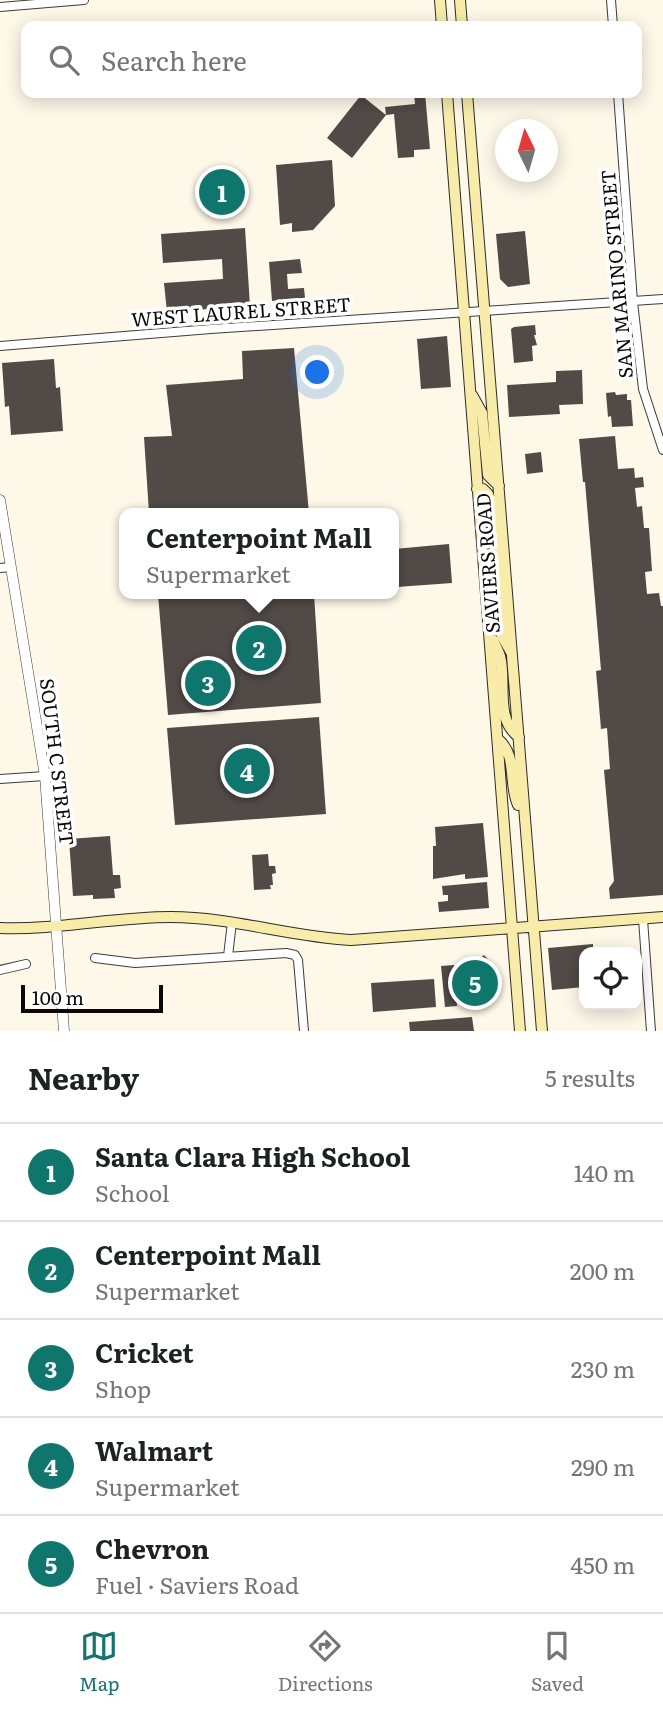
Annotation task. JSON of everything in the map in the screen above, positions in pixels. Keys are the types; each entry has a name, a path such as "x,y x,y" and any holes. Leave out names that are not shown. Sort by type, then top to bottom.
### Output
{"main road":[{"path":"440,0 442,21"},
{"path":"460,0 462,21"},
{"name":"SAVIERS ROAD","path":"447,98 520,1031"},
{"name":"SAVIERS ROAD","path":"467,98 542,1031"},
{"path":"470,393 482,413 488,475 499,486"},
{"path":"477,489 483,489 491,502 502,636 512,654"},
{"path":"489,631 500,656 505,714 512,732 519,737"},
{"path":"498,739 506,746 512,761 515,797 524,817"},
{"path":"0,928 172,918 232,922 325,939 351,940 663,917"}],"street":[{"path":"0,6 85,0"},
{"path":"611,0 613,21"},
{"name":"SAN MARINO STREET","path":"618,98 633,302 643,389 658,422 663,450"},
{"name":"WEST LAUREL STREET","path":"0,346 663,299"},
{"name":"SOUTH C STREET","path":"0,500 5,567 45,776 64,1031"},
{"path":"0,779 45,776"},
{"path":"643,919 651,1031"},
{"path":"228,956 232,922"},
{"path":"95,958 135,963 286,953 295,955 298,960 304,1031"},
{"path":"0,970 26,964"}],"building":[{"path":"359,98 365,98 386,115 352,158 327,138"},
{"path":"414,98 425,98 430,149 414,150 414,157 398,158 394,114 386,115 385,107 415,104"},
{"path":"332,160 335,206 313,230 292,232 292,223 280,225 276,165"},
{"path":"245,228 250,306 167,312 164,283 223,279 222,259 163,263 161,234"},
{"path":"525,231 530,284 508,287 500,279 496,234"},
{"path":"300,259 302,273 287,274 288,289 304,288 305,298 272,301 269,262"},
{"path":"535,325 537,345 532,346 533,361 514,363 511,329"},
{"path":"447,336 451,387 421,389 417,339"},
{"path":"294,348 309,508 149,508 144,437 172,436 166,385 243,379 242,351"},
{"path":"54,359 56,388 60,387 63,431 11,435 9,406 5,407 2,363"},
{"path":"582,370 583,404 559,405 560,414 509,417 507,385 556,382 556,371"},
{"path":"615,392 616,395 627,394 627,400 631,400 633,426 612,427 611,416 608,417 606,393"},
{"path":"615,436 618,469 634,468 635,478 643,477 644,487 635,488 637,507 642,506 644,528 649,528 652,571 645,572 647,594 659,593 663,606 663,895 610,899 609,888 614,881 604,770 610,769 607,728 601,729 596,671 601,670 579,439"},
{"path":"541,452 543,472 527,474 525,454"},
{"path":"449,544 452,583 399,587 399,549"},
{"path":"158,599 314,599 321,703 168,715"},
{"path":"319,717 326,814 175,825 167,728"},
{"path":"483,823 488,877 465,879 465,874 433,879 435,827"},
{"path":"110,836 113,875 120,875 121,888 114,889 115,898 73,896 69,839"},
{"path":"268,854 269,866 275,866 276,873 272,874 273,885 270,885 271,889 254,890 252,855"},
{"path":"487,882 489,908 439,912 438,902 448,901 448,895 443,895 442,886"},
{"path":"593,944 593,947 579,947 579,987 552,990 548,948"},
{"path":"484,955 493,965 475,982 466,972"},
{"path":"454,965 457,1006 445,1007 441,966"},
{"path":"434,979 436,1007 373,1012 371,983"},
{"path":"472,1017 474,1031 410,1031 409,1022"}],"place":[{"name":"Santa Clara High School","path":"222,192"},
{"name":"Centerpoint Mall","path":"259,648"},
{"name":"Cricket","path":"208,683"},
{"name":"Walmart","path":"247,771"},
{"name":"Chevron","path":"475,983"}]}
